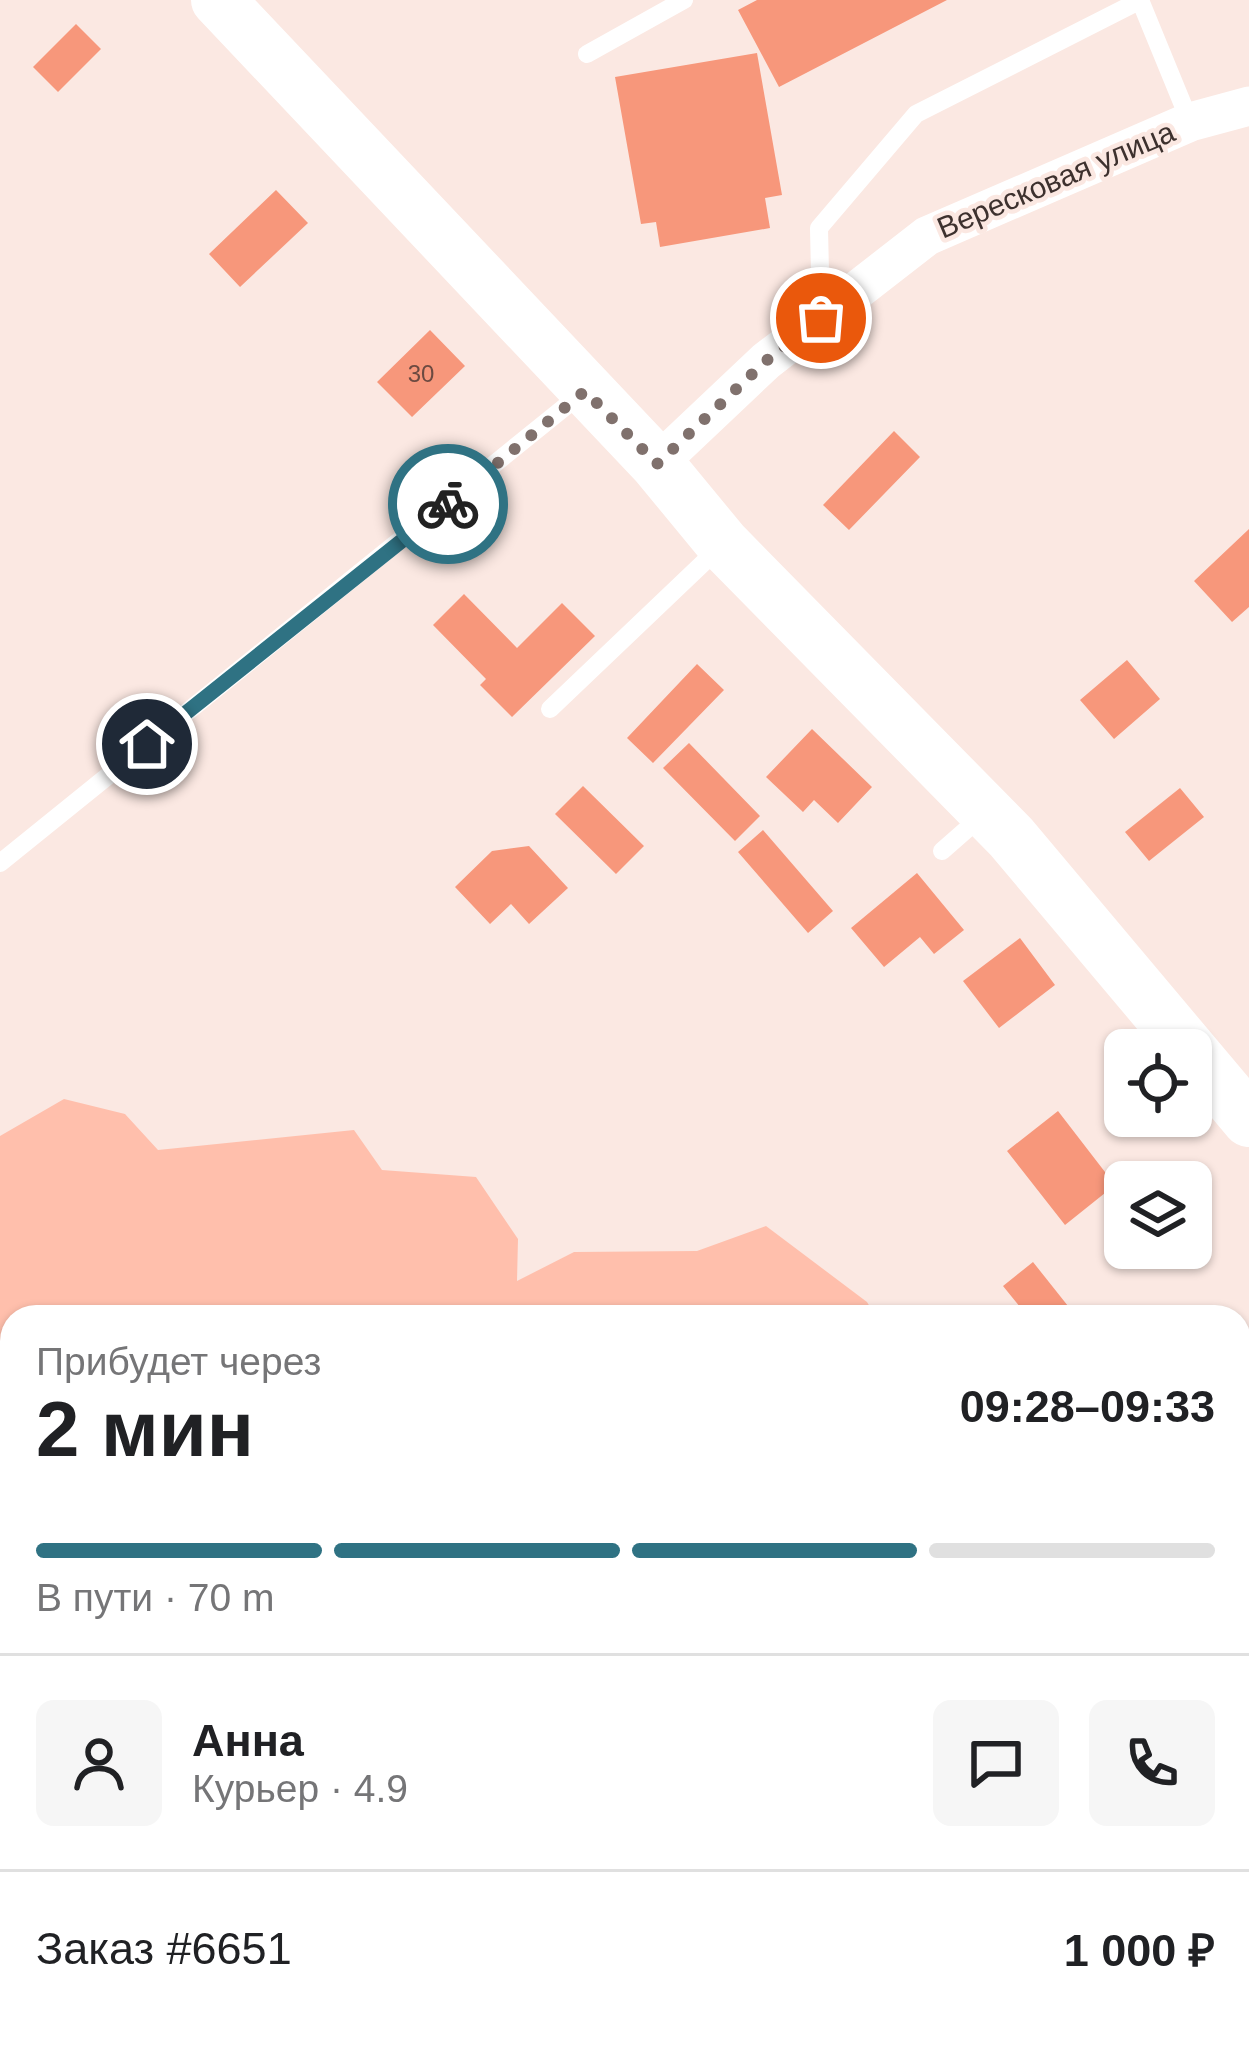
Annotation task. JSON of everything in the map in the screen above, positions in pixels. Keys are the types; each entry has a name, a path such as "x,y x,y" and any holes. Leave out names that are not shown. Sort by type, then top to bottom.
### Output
{"main road":[{"path":"218,0 657,464 723,544 988,811 1249,1120"}],"street":[{"name":"Вересковая улица","path":"657,464 766,361 926,236 1190,122 1249,106"}],"lane":[{"path":"587,54 684,0"},
{"path":"821,318 819,228 916,114 1138,1 1190,122"},
{"path":"0,863 585,391"},
{"path":"550,709 723,544"},
{"path":"942,851 988,811"}],"shaded area":[{"path":"64,1099 125,1114 158,1150 354,1130 382,1170 476,1177 518,1239 517,1281 574,1252 697,1251 766,1226 869,1305 0,1305 0,1136"}],"building":[{"path":"757,0 947,0 779,87 738,10"},
{"path":"76,24 101,49 58,92 33,67"},
{"path":"757,53 782,195 765,198 770,228 660,247 656,222 641,224 615,77"},
{"path":"276,190 308,223 240,287 209,254"},
{"path":"430,330 465,366 412,417 377,382"},
{"path":"894,431 920,457 849,530 823,505"},
{"path":"1249,529 1249,607 1232,622 1194,581"},
{"path":"464,594 517,648 562,603 595,636 512,717 480,685 486,679 433,625"},
{"path":"1127,660 1160,699 1114,739 1080,700"},
{"path":"697,664 724,690 653,763 627,738"},
{"path":"812,729 872,787 838,823 814,800 803,812 766,777"},
{"path":"689,743 760,816 735,841 663,768"},
{"path":"583,786 644,846 616,874 555,814"},
{"path":"1180,788 1204,817 1149,861 1125,832"},
{"path":"763,830 833,911 808,933 738,852"},
{"path":"529,846 568,888 529,924 511,904 490,924 455,887 492,851"},
{"path":"917,873 964,930 934,954 920,937 884,967 851,928"},
{"path":"1020,938 1055,985 999,1028 963,981"},
{"path":"1058,1111 1104,1171 1104,1194 1065,1225 1007,1151"},
{"path":"1033,1262 1067,1305 1018,1305 1003,1286"}],"way so far":[{"path":"448,504 585,391 657,464 766,361 821,318"}],"route":[{"path":"147,744 448,504"}]}
